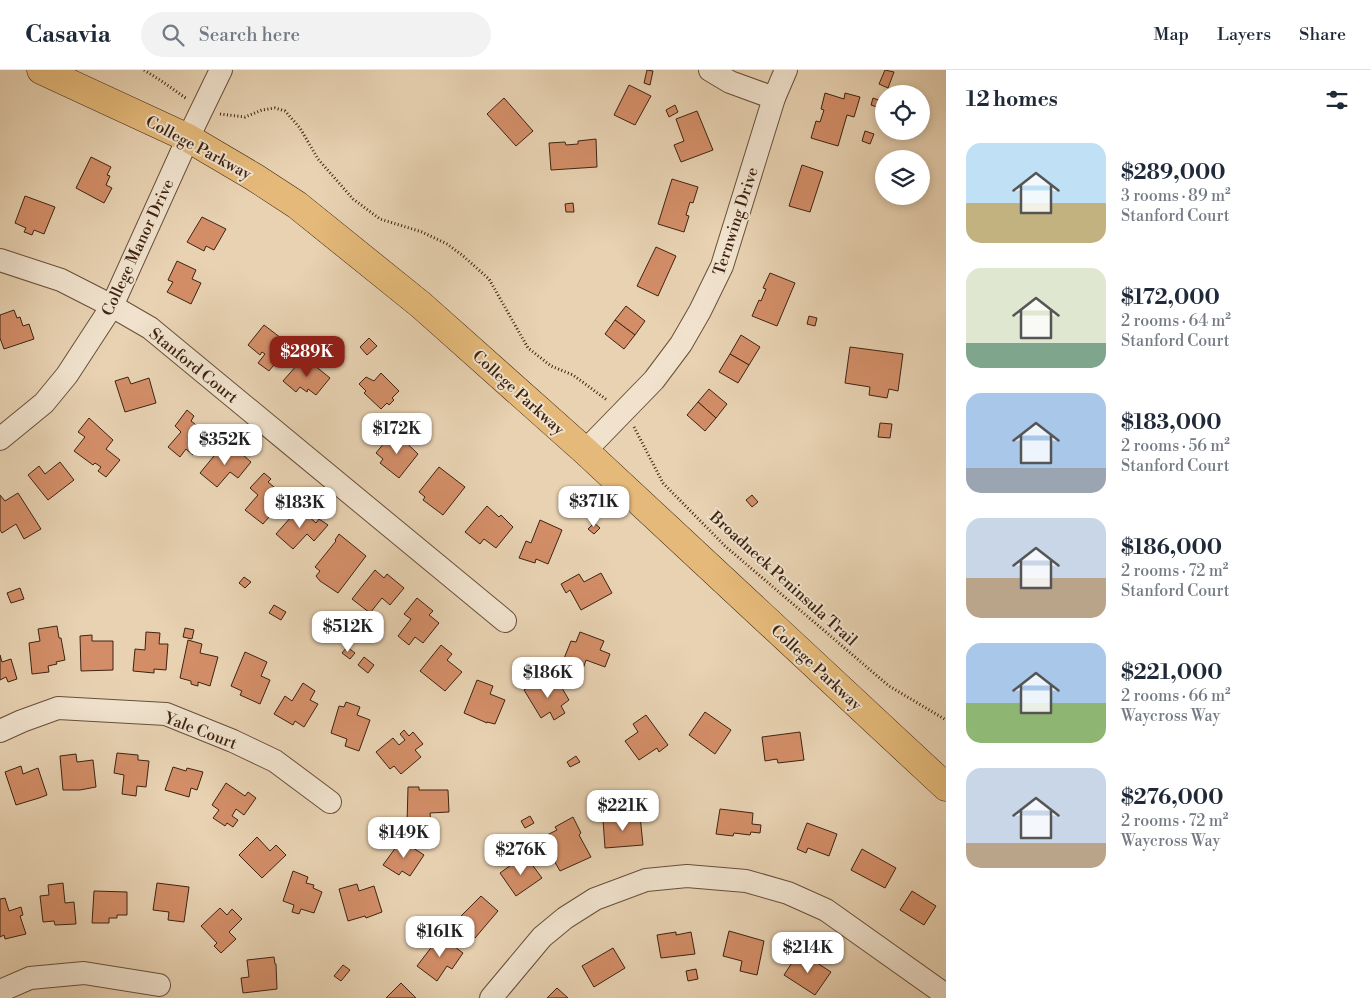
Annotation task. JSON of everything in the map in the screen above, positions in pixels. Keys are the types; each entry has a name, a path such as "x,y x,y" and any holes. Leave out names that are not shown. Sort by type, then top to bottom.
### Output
{"main road":[{"name":"College Parkway","path":"41,70 188,138 298,205 421,305 585,450 946,787"}],"street":[{"name":"College Manor Drive","path":"0,440 44,403 67,375 112,306 221,70"},
{"path":"710,70 730,82 774,98"},
{"name":"Ternwing Drive","path":"585,450 654,380 681,344 700,311 722,266 774,98 786,70"},
{"name":"Stanford Court","path":"0,260 60,280 112,306 150,328 505,621"},
{"name":"Yale Court","path":"0,731 22,720 58,708 166,714 233,741 275,761 330,802"},
{"path":"491,998 542,937 564,918 595,900 646,880 687,876 746,881 796,896 826,910 943,993"},
{"path":"0,991 30,978 84,973 159,985"}],"path":[{"path":"144,70 188,100"},
{"path":"223,115 245,117 262,110 275,108 285,111 300,128 318,159 353,199 380,219 422,232 447,244 462,255 489,279 528,348 551,366 573,375 609,401"},
{"name":"Broadneck Peninsula Trail","path":"634,426 663,483 725,546 889,686 946,720"}],"building":[{"path":"647,70 653,71 650,85 644,83"},
{"path":"885,70 894,72 889,85 879,84"},
{"path":"629,85 651,96 635,125 614,115"},
{"path":"825,93 844,99 845,93 860,97 854,117 847,115 838,146 811,138 816,121 820,122 824,110 821,109"},
{"path":"504,98 533,131 516,146 487,114"},
{"path":"873,98 875,99 875,106 871,105"},
{"path":"675,105 678,112 669,117 666,110"},
{"path":"697,111 713,150 681,162 674,145 684,141 676,119"},
{"path":"865,131 874,134 870,144 862,141"},
{"path":"596,139 597,167 551,170 549,143 565,142 566,145 578,144 578,141"},
{"path":"91,157 111,167 107,175 110,176 106,185 112,188 104,203 76,188"},
{"path":"802,165 823,172 810,212 789,206"},
{"path":"672,179 698,187 693,203 690,202 686,215 689,216 684,232 658,224"},
{"path":"25,196 55,207 44,234 34,230 32,235 24,232 26,228 15,223"},
{"path":"573,203 574,212 566,212 565,204"},
{"path":"202,217 226,229 214,250 206,246 204,251 187,242"},
{"path":"656,247 676,256 658,296 637,286"},
{"path":"177,261 196,270 192,279 201,283 191,304 167,292 173,282 168,280"},
{"path":"770,273 795,283 777,326 752,316 759,300 761,301 766,289 763,288"},
{"path":"626,306 645,321 635,335 615,320"},
{"path":"14,310 17,318 20,317 23,326 29,324 34,339 4,349 0,338 0,315"},
{"path":"809,316 817,318 815,326 807,324"},
{"path":"615,320 635,335 624,349 605,334"},
{"path":"264,325 290,345 269,371 258,363 265,354 262,352 260,355 248,345"},
{"path":"741,335 760,347 749,365 730,354"},
{"path":"369,338 377,346 367,355 360,347"},
{"path":"850,347 903,354 898,391 889,389 887,398 869,395 870,387 845,383"},
{"path":"730,354 749,365 738,383 719,372"},
{"path":"304,357 330,378 316,395 308,389 307,392 300,387 296,392 283,381"},
{"path":"381,373 399,391 392,398 394,400 389,405 387,403 381,409 364,393 366,391 359,384 366,377 374,381"},
{"path":"128,377 131,384 149,378 156,403 125,412 115,381"},
{"path":"709,389 727,404 716,418 698,402"},
{"path":"698,402 716,418 705,431 687,415"},
{"path":"187,410 194,416 191,421 209,435 193,455 186,449 180,457 168,447 181,432 175,426"},
{"path":"89,418 113,440 106,449 120,460 106,477 98,471 101,467 95,463 93,465 74,451 85,437 78,432"},
{"path":"880,423 892,424 890,438 878,437"},
{"path":"394,431 418,454 399,478 380,463 383,459 376,453"},
{"path":"223,445 231,452 235,448 251,462 238,478 230,472 217,487 200,473"},
{"path":"60,462 74,480 48,500 28,475 39,466 45,474"},
{"path":"439,467 465,487 443,515 423,500 425,497 419,492"},
{"path":"264,473 271,479 268,482 286,497 263,524 245,510 258,495 250,488"},
{"path":"18,493 41,529 24,539 16,524 2,533 0,530 0,495 5,501"},
{"path":"752,495 758,502 752,507 746,500"},
{"path":"487,506 499,517 501,515 513,527 496,548 484,539 480,544 465,532"},
{"path":"299,508 316,523 319,519 328,525 314,541 307,534 293,549 276,534"},
{"path":"540,520 562,530 548,564 536,559 535,563 519,558 526,541 531,543"},
{"path":"594,523 600,528 594,534 588,529"},
{"path":"339,534 366,556 338,593 320,581 316,576 320,571 315,567 336,541"},
{"path":"375,570 384,578 387,574 404,588 390,605 382,598 370,613 352,599"},
{"path":"601,573 612,593 581,610 570,590 566,593 561,584 579,574 584,582"},
{"path":"244,577 251,582 245,588 239,583"},
{"path":"20,588 24,599 11,603 7,593"},
{"path":"417,598 433,611 429,615 439,623 423,643 415,637 409,645 398,636 411,619 404,614"},
{"path":"274,605 286,612 281,620 269,613"},
{"path":"57,626 65,660 48,666 49,672 32,674 29,643 40,641 38,629"},
{"path":"185,628 194,630 192,639 183,637"},
{"path":"146,632 160,633 159,644 168,644 166,670 154,669 154,673 133,671 135,649 145,650"},
{"path":"580,632 604,641 600,650 610,654 605,667 586,660 583,669 563,661 571,641 576,642"},
{"path":"92,635 92,641 113,641 113,670 81,671 80,636"},
{"path":"188,640 202,644 200,653 218,657 210,686 198,682 198,686 194,685 191,684 191,681 180,678"},
{"path":"441,645 452,654 447,660 462,672 445,691 420,671"},
{"path":"347,647 355,653 350,659 342,653"},
{"path":"245,652 267,662 261,676 270,680 260,704 240,695 242,691 231,686"},
{"path":"0,655 2,662 11,659 17,679 8,682 6,677 0,680"},
{"path":"364,657 374,665 368,673 358,665"},
{"path":"556,678 569,700 561,706 565,713 554,720 550,712 541,718 524,690 536,683 539,689"},
{"path":"477,680 493,686 490,694 505,700 495,724 487,723 464,713"},
{"path":"303,683 315,691 310,700 318,704 304,727 295,721 293,725 274,714 285,696 292,701"},
{"path":"346,702 360,707 357,715 370,720 359,751 345,746 347,739 331,733 339,706 344,707"},
{"path":"705,712 731,730 715,754 689,735"},
{"path":"646,715 668,745 659,752 657,748 639,760 625,741 638,732 633,724"},
{"path":"404,730 409,736 413,732 423,744 415,750 421,757 401,774 394,766 390,769 376,752 393,738 399,745 405,740 400,734"},
{"path":"800,732 804,760 778,763 777,759 765,761 762,737"},
{"path":"117,753 138,755 138,760 149,761 146,787 137,786 136,796 122,794 124,775 114,773"},
{"path":"76,754 77,762 93,760 96,787 80,790 63,790 60,756"},
{"path":"576,756 580,762 570,767 567,762"},
{"path":"21,766 23,774 38,768 47,795 16,805 5,772"},
{"path":"173,767 186,771 187,768 203,772 197,790 191,788 189,797 165,790"},
{"path":"226,783 245,796 248,792 256,798 244,815 236,809 232,816 238,820 233,827 227,823 225,826 213,818 219,810 212,805"},
{"path":"408,787 419,787 419,790 448,790 449,812 430,813 431,823 407,824"},
{"path":"720,809 753,813 752,824 761,825 760,833 751,832 750,835 734,833 733,836 716,834"},
{"path":"530,816 534,823 525,828 521,821"},
{"path":"640,816 643,845 605,848 603,820"},
{"path":"573,817 581,833 579,835 591,857 560,871 541,838 557,830 555,827"},
{"path":"807,823 837,834 829,856 808,848 806,853 797,849"},
{"path":"257,837 270,851 276,845 286,855 262,878 239,855"},
{"path":"404,842 424,855 410,876 402,871 399,875 383,865 399,843 402,845"},
{"path":"862,849 896,868 885,888 851,870"},
{"path":"525,855 542,878 516,896 500,873"},
{"path":"293,871 308,877 306,883 314,885 313,888 322,892 314,913 301,909 299,914 292,912 294,905 283,901"},
{"path":"63,883 65,903 74,902 76,924 55,925 54,921 43,922 40,896 49,895 48,885"},
{"path":"157,883 189,887 184,922 168,920 169,912 153,910"},
{"path":"357,884 359,891 374,886 382,912 366,918 365,916 348,921 339,889"},
{"path":"94,891 127,892 127,915 117,915 117,918 109,918 109,923 92,923"},
{"path":"912,891 936,906 924,925 900,910"},
{"path":"481,896 498,911 475,938 456,921"},
{"path":"5,898 9,911 21,907 23,915 20,916 26,934 5,939 4,935 0,937 0,899"},
{"path":"220,908 227,915 232,909 242,919 229,932 236,939 221,953 214,946 217,943 201,926"},
{"path":"729,931 764,941 757,975 740,971 742,961 723,956"},
{"path":"676,932 676,935 691,932 695,954 661,958 657,935"},
{"path":"440,936 463,953 452,969 447,966 437,981 417,966"},
{"path":"613,948 625,968 594,987 582,966"},
{"path":"797,955 806,961 808,957 831,972 815,995 784,975"},
{"path":"274,957 277,989 243,993 241,978 249,977 247,960"},
{"path":"343,965 350,970 341,981 334,976"},
{"path":"696,969 698,979 688,981 686,971"},
{"path":"401,983 416,998 386,998"},
{"path":"557,988 568,998 547,998"}]}
